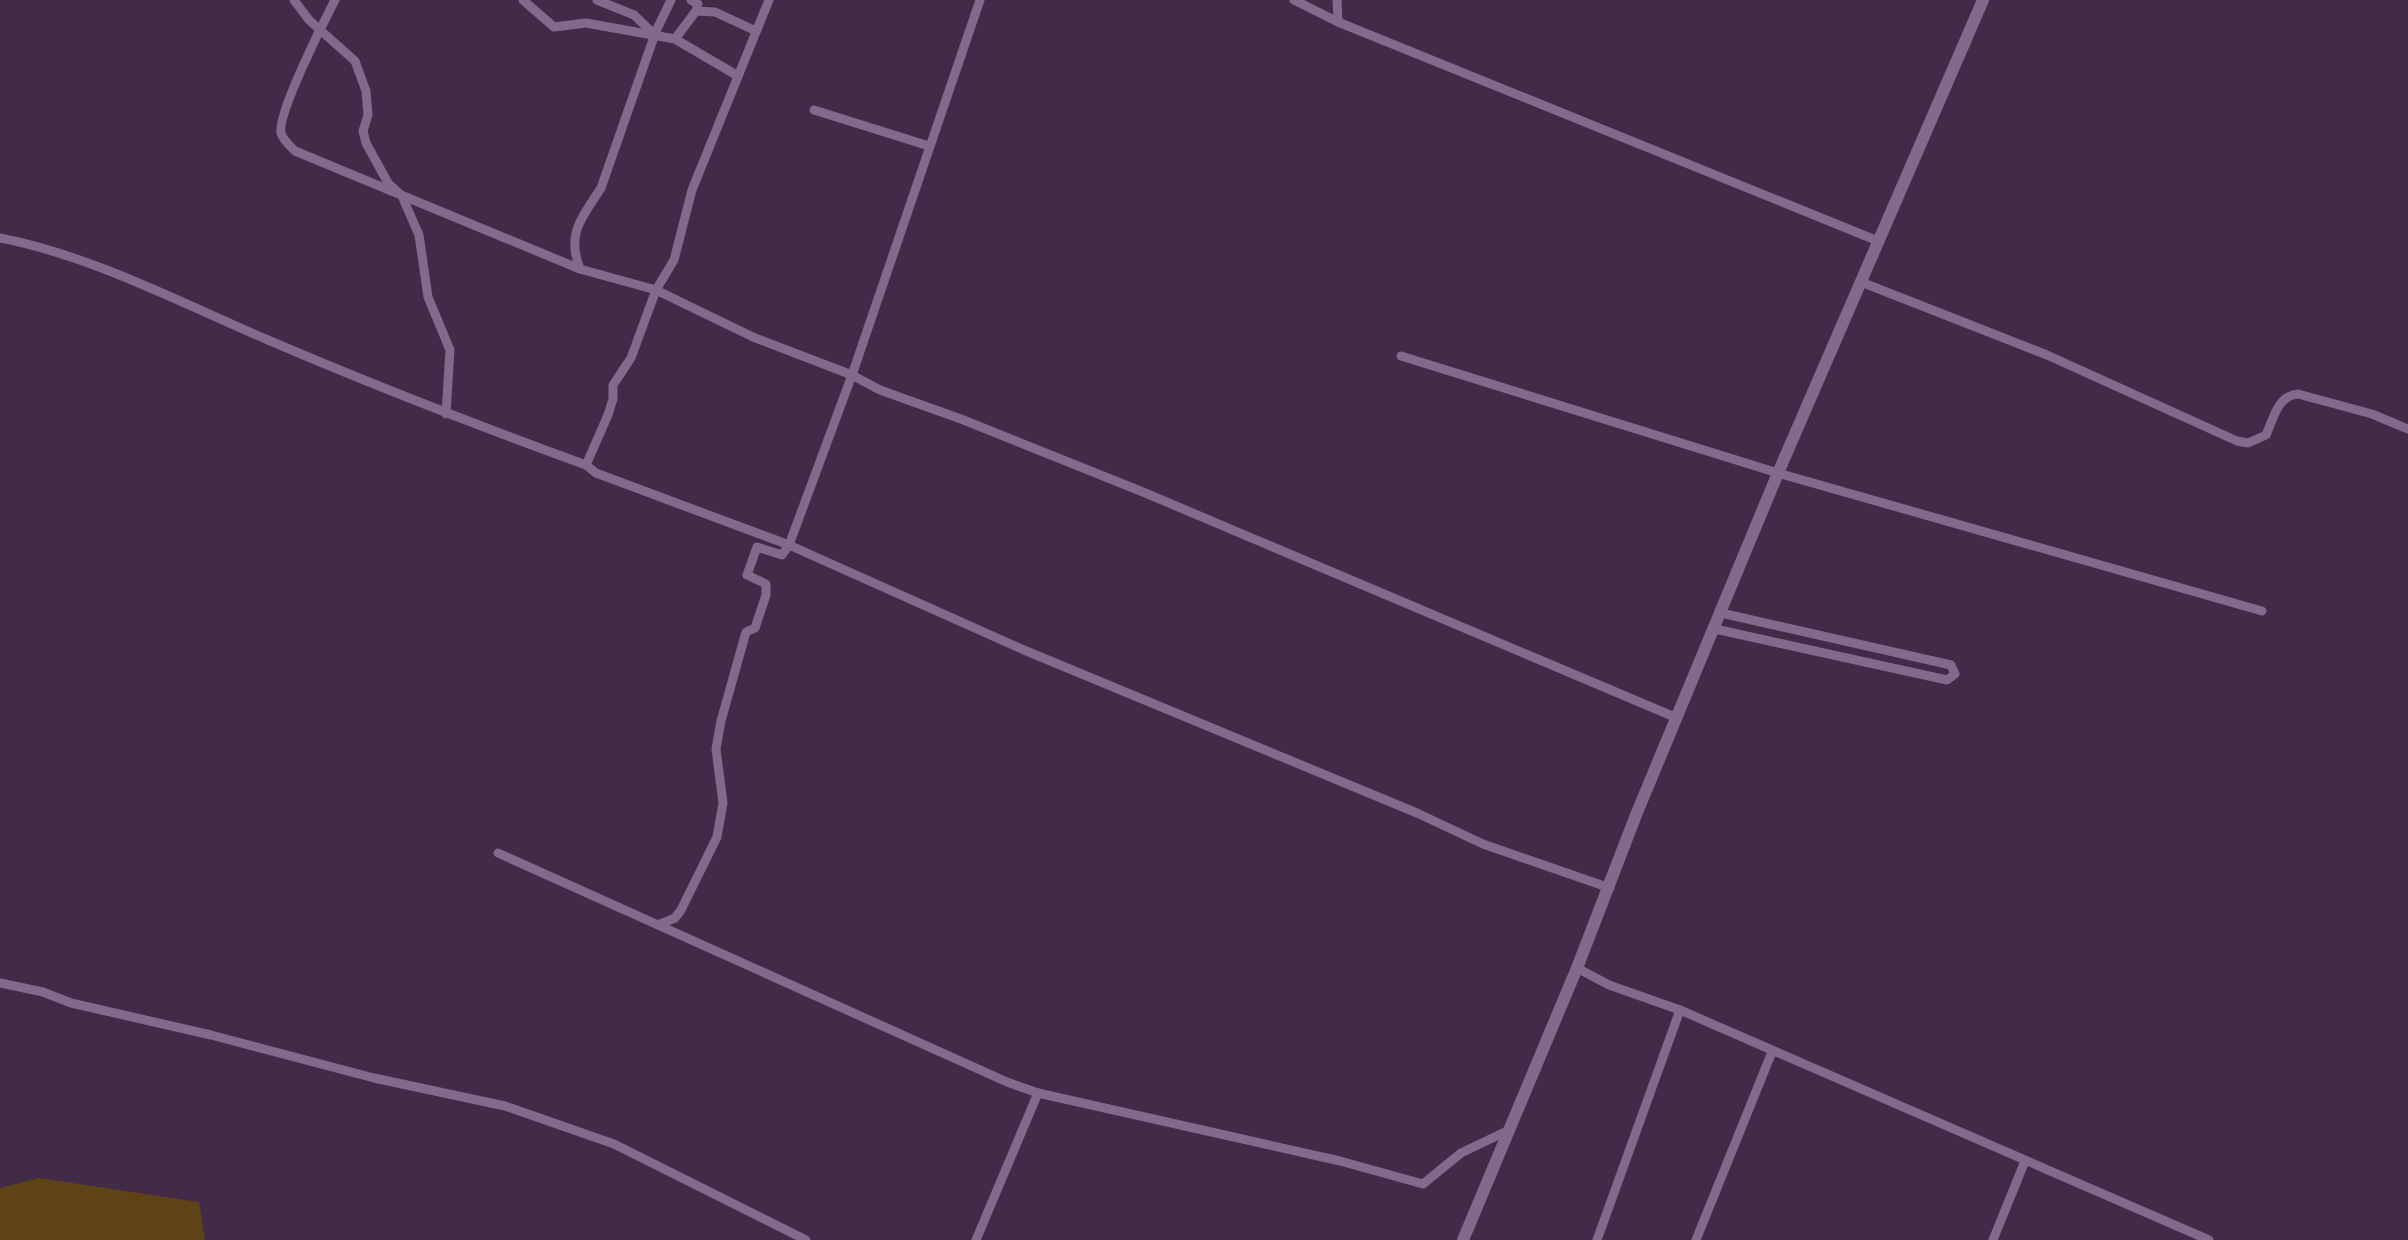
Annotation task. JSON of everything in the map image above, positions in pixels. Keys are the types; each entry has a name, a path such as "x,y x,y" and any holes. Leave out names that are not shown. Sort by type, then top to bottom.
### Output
{"street":[{"path":"294,0 320,30 355,61 366,91 368,115 363,131 366,143 388,183 402,196 419,235 428,297 450,350 446,414"},
{"path":"334,0 285,112 281,132 286,143 295,151 580,269 656,290 753,337 852,375 880,390 961,419 1143,492 1677,718"},
{"path":"524,0 554,27 586,23 675,39 738,76"},
{"path":"597,0 634,15 655,35"},
{"path":"580,269 572,241 586,211 601,188 655,35 671,0"},
{"path":"675,39 696,11 698,4 691,0"},
{"path":"586,465 608,415 613,385 631,358 656,290 674,260 692,190 769,0"},
{"path":"658,925 675,918 692,892 717,837 722,819 716,749 721,721 746,632 755,628 766,595 766,584 747,575 758,547 782,555 789,545 852,375 980,0"},
{"path":"1294,0 1338,22 1878,241"},
{"path":"1337,0 1338,22"},
{"path":"1463,1240 1506,1131 1610,888 1778,473 1983,0"},
{"path":"696,11 716,12 756,32"},
{"path":"814,110 929,146"},
{"path":"0,238 37,245 104,270 446,414 586,465 596,473 789,545 1003,641 1417,813 1483,844 1610,888"},
{"path":"1861,282 2047,355 2237,441 2248,443 2266,435 2280,402 2288,395 2298,394 2372,414 2408,429"},
{"path":"1401,356 1778,473 2262,611"},
{"path":"1715,628 1947,680 1955,674 1951,665 1721,614"},
{"path":"498,853 1007,1082 1038,1093 1340,1161 1423,1184 1461,1154 1506,1131"},
{"path":"1577,968 1609,985 1680,1010 1772,1052 2012,1153 2025,1161 2209,1240"},
{"path":"0,983 43,992 71,1003 211,1035 374,1078 506,1106 614,1144 806,1240"},
{"path":"1597,1240 1680,1010"},
{"path":"1696,1240 1772,1052"},
{"path":"976,1240 1038,1093"},
{"path":"1993,1240 2025,1161"}],"shaded area":[{"path":"39,1178 199,1202 205,1240 0,1240 0,1188"}]}
